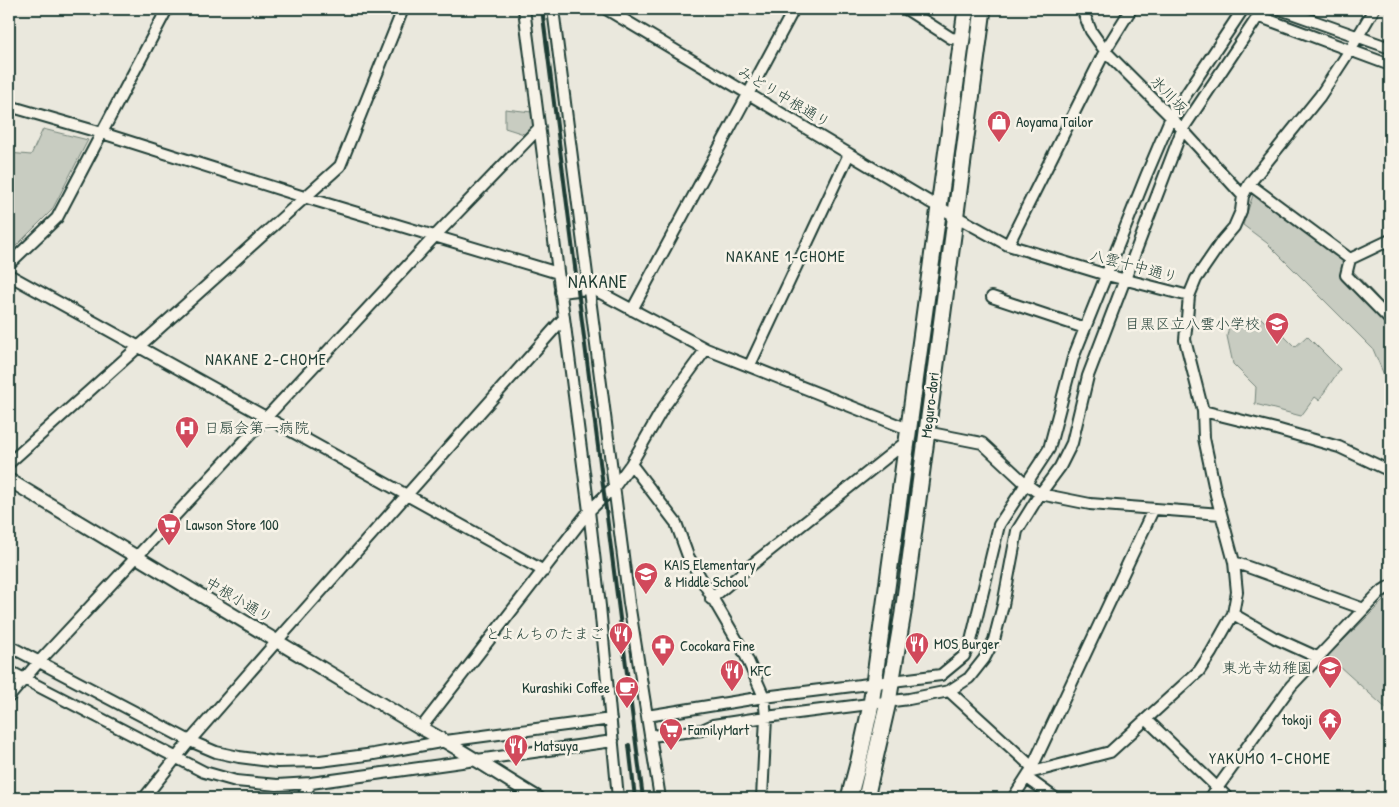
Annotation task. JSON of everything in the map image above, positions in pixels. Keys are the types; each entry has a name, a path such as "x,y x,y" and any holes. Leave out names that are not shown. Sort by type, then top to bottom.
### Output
{"main road":[{"name":"Meguro-dori","path":"866,798 888,702 903,613 926,432 966,9"},
{"name":"Meguro-dori","path":"849,798 871,705 907,436 982,9"}],"street":[{"path":"9,264 57,218 167,9"},
{"path":"9,463 340,166 403,9"},
{"path":"524,9 589,511 612,722 618,798"},
{"path":"554,9 629,603 660,798"},
{"name":"みどり中根通り","path":"606,9 947,212"},
{"path":"632,310 794,9"},
{"path":"906,9 951,38 962,39"},
{"name":"氷川坂","path":"1082,9 1091,32 1105,50 1171,117 1243,196"},
{"path":"1008,245 1105,50 1131,9"},
{"path":"647,717 764,697 941,675 964,656 971,641 999,525 1049,449 1073,358 1133,206 1171,117 1243,9"},
{"path":"1280,9 1390,48"},
{"path":"1189,296 1196,279 1234,227 1241,211 1243,196 1249,184 1320,96 1374,9"},
{"path":"650,733 702,730 713,725 766,717 871,705 948,691 969,678 984,659 994,640 1003,605 1017,531 1040,494 1060,467 1072,443 1088,376 1182,130 1260,13 1390,65"},
{"path":"9,106 558,273"},
{"path":"9,697 37,663 435,236 540,127"},
{"path":"750,365 850,154"},
{"path":"1249,184 1350,259"},
{"name":"八雲十中通り","path":"947,212 1008,245 1107,275 1189,296 1185,340 1203,411 1204,438 1234,562 1237,592 1233,614"},
{"path":"1350,259 1390,240"},
{"path":"1350,259 1346,275 1390,320"},
{"path":"9,276 544,571"},
{"path":"560,292 588,289 597,291 706,349 750,365 907,436 711,599"},
{"path":"992,298 1086,328"},
{"path":"144,798 189,742 564,318"},
{"path":"421,728 589,511 615,486 631,464 663,408 706,349"},
{"path":"1203,411 1339,447 1390,472"},
{"path":"926,432 982,443 1026,484 1040,494 1090,504 1221,514"},
{"path":"631,464 676,523 688,556 744,654 764,697 766,717 762,798"},
{"name":"中根小通り","path":"9,480 473,759"},
{"path":"1013,798 1029,772 1064,701 1153,510"},
{"path":"1234,562 1364,609"},
{"path":"1210,798 1277,704 1317,657 1379,593 1390,586"},
{"path":"1029,772 1110,752 1199,671 1233,614 1275,638 1317,657"},
{"path":"9,646 37,663 189,742 216,752 277,762 320,760 374,754 612,722"},
{"path":"9,671 25,677 204,772 236,781 277,785 311,783 613,739"},
{"path":"948,691 1056,798"},
{"path":"1146,719 1228,798"},
{"path":"473,759 538,798"},
{"path":"302,798 311,783"}],"shaded area":[{"path":"505,109 532,112 534,128 527,135 505,128"},
{"path":"43,129 88,140 52,210 9,253 9,153 31,155"},
{"path":"1254,192 1344,261 1390,311 1390,389 1373,349 1267,243 1243,225"},
{"path":"1259,316 1279,336 1282,334 1295,347 1307,336 1340,369 1319,400 1315,397 1301,416 1255,404 1256,387 1233,364 1227,336 1229,326 1246,328"},
{"path":"1390,594 1390,712 1328,656"}],"railway":[{"path":"542,9 643,798"},
{"path":"629,745 635,798"}],"place":[{"name":"Aoyama Tailor","path":"999,143"},
{"name":"目黒区立八雲小学校","path":"1277,345"},
{"name":"日扇会第一病院","path":"187,449"},
{"name":"Lawson Store 100","path":"169,546"},
{"name":"KAIS Elementary & Middle School","path":"646,595"},
{"name":"とよんちのたまご","path":"621,655"},
{"name":"MOS Burger","path":"917,665"},
{"name":"Cocokara Fine","path":"663,667"},
{"name":"東光寺幼稚園","path":"1330,689"},
{"name":"KFC","path":"732,692"},
{"name":"Kurashiki Coffee","path":"627,709"},
{"name":"tokoji","path":"1330,741"},
{"name":"FamilyMart","path":"671,751"},
{"name":"Matsuya","path":"516,767"}],"district":[{"name":"NAKANE 1-CHOME","path":"786,256"},
{"name":"NAKANE","path":"598,282"},
{"name":"NAKANE 2-CHOME","path":"266,359"},
{"name":"YAKUMO 1-CHOME","path":"1270,758"}]}
